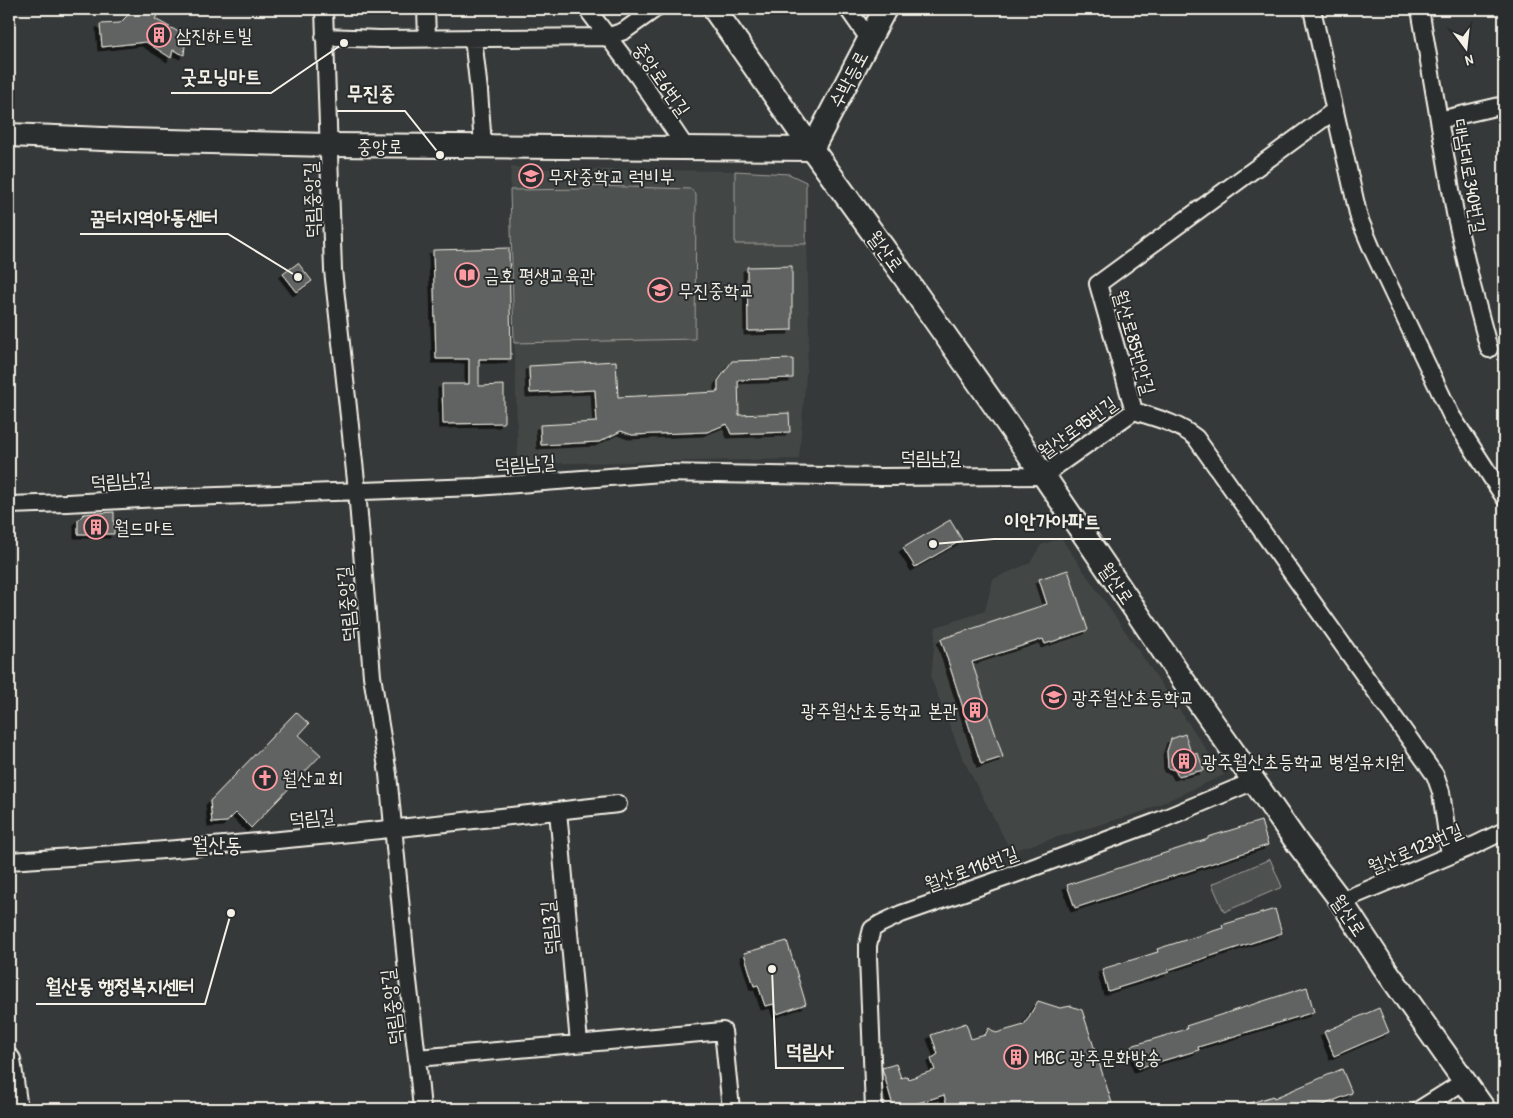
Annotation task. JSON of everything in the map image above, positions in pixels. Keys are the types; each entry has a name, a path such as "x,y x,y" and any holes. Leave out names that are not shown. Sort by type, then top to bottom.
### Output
{"street":[{"name":"덕림중앙길","path":"324,9 333,270 357,490 372,676 388,774 422,1109"},
{"path":"426,9 427,38"},
{"name":"중앙로6번길","path":"587,9 639,78 686,148"},
{"path":"324,37 380,39 608,36 624,31 655,9"},
{"name":"월산로","path":"714,9 1044,476 1298,844 1341,901 1463,1082 1484,1109"},
{"path":"848,9 869,39"},
{"name":"수박등로","path":"812,149 886,9"},
{"path":"1312,9 1360,218 1372,249 1451,415 1504,497"},
{"name":"대남대로340번길","path":"1420,9 1455,213 1472,286 1491,348"},
{"path":"473,38 480,91 483,146"},
{"path":"1439,120 1504,105"},
{"name":"월산로85번안길","path":"1134,411 1098,284 1335,110"},
{"name":"중앙로","path":"9,136 329,145 812,149"},
{"path":"1134,411 1168,421 1185,429 1196,438 1435,775 1441,792 1450,855"},
{"name":"월산로95번길","path":"1044,476 1134,411"},
{"name":"덕림남길","path":"9,505 357,490 477,487 662,473 881,477 1044,476"},
{"name":"월산로116번길","path":"874,1109 868,957 868,946 872,929 902,914 1156,822 1254,781"},
{"name":"덕림길","path":"9,860 155,851 393,830 618,804"},
{"name":"덕림3길","path":"558,810 580,1043"},
{"path":"1142,812 1156,822"},
{"name":"월산로123번길","path":"1341,901 1504,831"},
{"path":"417,1058 723,1031 731,1109"},
{"path":"9,1060 16,1109"},
{"path":"1420,1109 1463,1082"}],"shaded area":[{"name":"무진중학교","path":"511,167 735,171 789,174 806,182 809,337 799,459 518,464 510,190"},
{"path":"735,171 789,174 806,182 806,244 735,244"},
{"path":"595,186 691,189 696,195 695,339 514,343 510,190 590,189"},
{"name":"광주월산초등학교","path":"1061,538 1224,775 1142,812 1011,851 963,759 931,678 936,627 985,611 993,579 1030,563 1041,545"},
{"path":"1270,859 1282,887 1224,912 1212,884"}],"building":[{"name":"삼진하트빌","path":"134,9 161,9 155,19 186,36 184,55 173,50 171,58 146,42 102,47 100,24 120,23"},
{"path":"509,248 511,359 479,359 479,386 504,385 504,423 443,424 442,384 469,384 469,359 436,359 433,250"},
{"path":"298,263 312,281 297,292 283,274"},
{"path":"792,266 792,330 748,331 747,267"},
{"path":"793,359 793,378 738,380 739,415 789,413 790,432 731,434 727,424 707,432 632,435 621,431 599,442 541,445 540,425 597,422 595,390 530,393 529,366 616,361 618,397 718,392 718,381 732,361"},
{"name":"월드마트","path":"114,512 114,534 78,534 78,520 84,514"},
{"path":"950,520 962,540 915,567 903,548"},
{"name":"광주월산초등학교 본관","path":"1068,570 1088,630 1045,644 1043,639 972,662 1003,757 981,764 941,639 1047,604 1039,579"},
{"name":"월산교회","path":"296,712 309,724 299,735 321,755 251,828 236,813 227,822 212,823 210,801"},
{"name":"광주월산초등학교 병설유치원","path":"1185,734 1191,753 1198,754 1204,770 1178,776 1175,770 1168,768 1167,751 1171,739"},
{"path":"1261,821 1268,845 1075,908 1067,885"},
{"path":"1275,909 1282,933 1108,991 1102,969 1158,952 1157,949 1223,928 1222,925"},
{"path":"787,941 806,1004 777,1014 774,1004 765,1006 758,985 754,986 744,953"},
{"path":"1307,987 1314,1012 1198,1047 1199,1050 1138,1068 1131,1046 1187,1029 1186,1026"},
{"name":"MBC 광주문화방송","path":"1038,1001 1060,1008 1071,1006 1082,1010 1112,1103 1107,1109 1045,1109 1043,1105 1029,1109 948,1109 944,1095 894,1109 882,1068 896,1064 901,1078 907,1076 908,1079 935,1070 931,1059 938,1054 931,1035 966,1023 971,1039 985,1035 989,1028 996,1033 1024,1025"},
{"path":"1379,1008 1389,1032 1334,1056 1324,1032"},
{"path":"1342,1069 1352,1093 1314,1109 1238,1109 1238,1107 1273,1096 1274,1098"}],"place":[{"name":"삼진하트빌","path":"159,35"},
{"name":"굿모닝마트","path":"344,43"},
{"name":"무진중","path":"440,155"},
{"name":"무잔중학교 럭비부","path":"531,176"},
{"name":"금호 평생교육관","path":"467,275"},
{"name":"꿈터지역아동센터","path":"298,277"},
{"name":"무진중학교","path":"660,290"},
{"name":"월드마트","path":"96,527"},
{"name":"이안가아파트","path":"933,544"},
{"name":"광주월산초등학교","path":"1054,697"},
{"name":"광주월산초등학교 본관","path":"975,710"},
{"name":"광주월산초등학교 병설유치원","path":"1184,761"},
{"name":"월산교회","path":"265,778"},
{"name":"월산동 행정복지센터","path":"231,913"},
{"name":"덕림사","path":"772,969"},
{"name":"MBC 광주문화방송","path":"1016,1057"}],"district":[{"name":"월산동","path":"217,844"}]}
